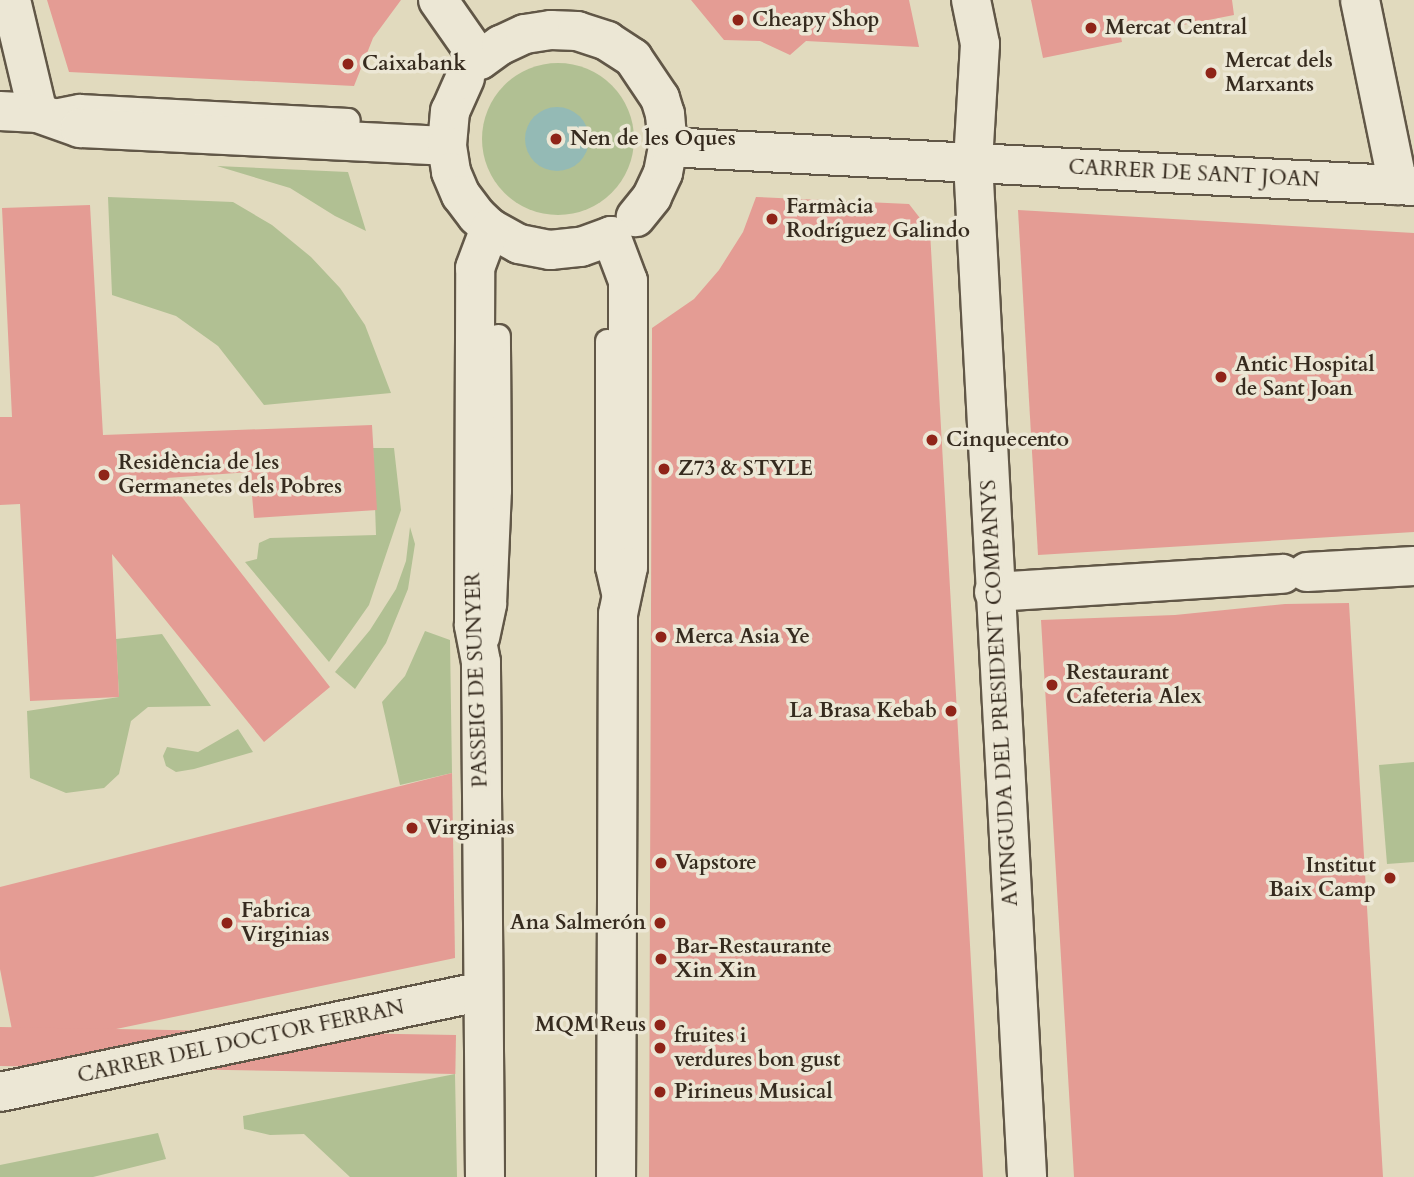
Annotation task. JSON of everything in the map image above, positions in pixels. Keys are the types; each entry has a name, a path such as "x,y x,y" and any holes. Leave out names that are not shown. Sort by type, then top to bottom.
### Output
{"street":[{"path":"438,0 472,69"},
{"name":"AVINGUDA DEL PRESIDENT COMPANYS","path":"971,0 980,44 973,162 1027,1177"},
{"path":"1360,0 1406,186"},
{"path":"576,15 633,58 653,84 665,114 668,147 663,173 652,197 624,227 582,247 550,250 519,244 490,228 461,195 451,172 447,146 450,111 472,69 501,45 525,34 551,30 576,15"},
{"path":"10,17 38,113"},
{"path":"0,111 38,113 80,128 447,146"},
{"name":"CARRER DE SANT JOAN","path":"668,147 1406,186"},
{"path":"616,1177 618,614 628,567 628,281 624,227"},
{"name":"PASSEIG DE SUNYER","path":"485,1177 481,662 474,625 475,268 490,228"},
{"path":"994,592 1414,566"},
{"name":"CARRER DEL DOCTOR FERRAN","path":"0,1092 483,991"}],"lane":[{"path":"38,113 79,106 348,120"},
{"path":"481,662 494,604 499,490 498,336"},
{"path":"607,341 607,567 618,614"}],"green space":[{"path":"558,63 587,69 612,85 628,110 634,139 628,168 612,193 587,209 558,215 529,209 504,193 488,168 482,139 488,110 504,85 529,69"},
{"path":"217,166 348,172 366,231 335,216 290,188"},
{"path":"108,197 233,202 272,225 311,257 340,288 365,325 391,393 264,405 218,346 176,316 112,295"},
{"path":"373,448 394,448 401,510 369,605 329,662 245,562 257,559 259,543 270,538 376,535"},
{"path":"410,527 415,544 408,589 386,643 355,689 335,672 370,630 396,589 406,561"},
{"path":"425,631 450,640 452,773 400,785 382,702 405,676"},
{"path":"162,634 211,706 148,707 131,721 119,774 104,788 66,793 30,778 27,711 119,697 116,639"},
{"path":"238,729 253,752 176,772 166,766 163,756 167,747 198,752"},
{"path":"1414,762 1414,862 1387,864 1379,765"},
{"path":"455,1074 457,1177 350,1177 304,1134 270,1135 244,1129 243,1116"},
{"path":"158,1133 166,1159 93,1177 0,1177 0,1165"}],"water":[{"path":"557,107 580,116 589,139 580,162 557,171 534,162 525,139 534,116"}],"building":[{"path":"47,0 401,0 373,38 354,86 69,72"},
{"path":"691,0 909,0 919,47 806,41 790,55 760,41 724,40"},
{"name":"Mercat Central","path":"1031,0 1232,0 1234,15 1121,37 1122,42 1043,58"},
{"path":"756,197 909,204 930,231 983,1177 649,1177 652,328 694,299 719,270 743,232"},
{"name":"Residència de les Germanetes dels Pobres","path":"90,205 103,435 372,425 377,510 254,518 250,472 167,478 330,687 264,742 112,554 119,697 30,701 20,504 0,505 0,417 12,417 2,208"},
{"name":"Antic Hospital de Sant Joan","path":"1018,210 1414,233 1414,532 1038,555"},
{"path":"1349,603 1383,1177 1074,1177 1041,620 1175,615 1285,604"},
{"name":"Fabrica Virginias","path":"452,773 455,958 16,1050 0,969 0,887"},
{"path":"0,1027 456,1035 455,1074 0,1066"}],"place":[{"name":"Cheapy Shop","path":"738,20"},
{"name":"Mercat Central","path":"1091,28"},
{"name":"Caixabank","path":"348,64"},
{"name":"Mercat dels Marxants","path":"1211,73"},
{"name":"Nen de les Oques","path":"556,139"},
{"name":"Farmàcia Rodríguez Galindo","path":"772,219"},
{"name":"Antic Hospital de Sant Joan","path":"1221,377"},
{"name":"Cinquecento","path":"932,440"},
{"name":"Z73 & STYLE","path":"664,469"},
{"name":"Residència de les Germanetes dels Pobres","path":"104,475"},
{"name":"Merca Asia Ye","path":"661,637"},
{"name":"Restaurant Cafeteria Alex","path":"1052,685"},
{"name":"La Brasa Kebab","path":"951,711"},
{"name":"Virginias","path":"412,828"},
{"name":"Vapstore","path":"661,863"},
{"name":"Institut Baix Camp","path":"1390,878"},
{"name":"Fabrica Virginias","path":"227,923"},
{"name":"Ana Salmerón","path":"660,923"},
{"name":"Bar-Restaurante Xin Xin","path":"661,959"},
{"name":"MQM Reus","path":"660,1025"},
{"name":"fruites i verdures bon gust","path":"660,1048"},
{"name":"Pirineus Musical","path":"660,1092"}]}
